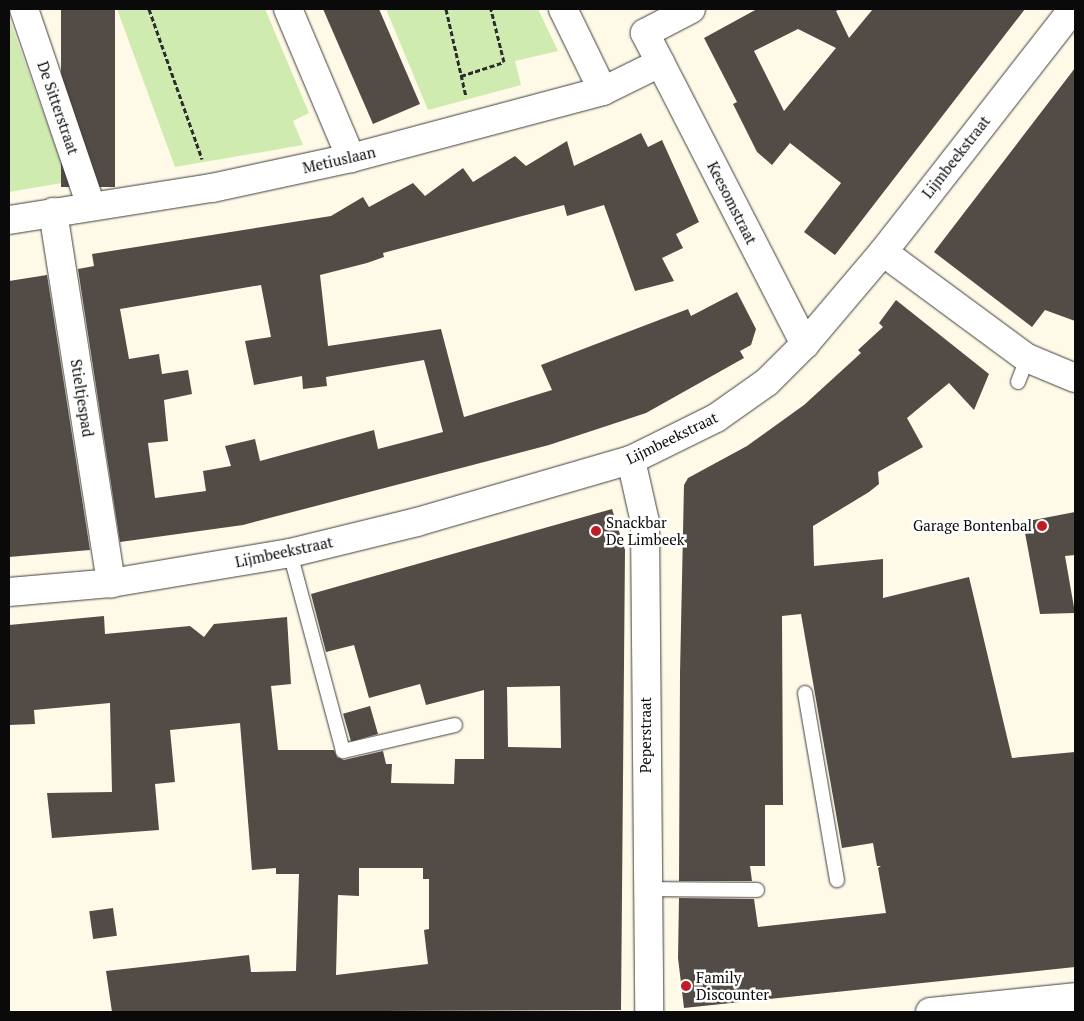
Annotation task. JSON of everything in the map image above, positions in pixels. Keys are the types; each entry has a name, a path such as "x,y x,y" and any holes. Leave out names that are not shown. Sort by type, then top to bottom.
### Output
{"street":[{"name":"De Sitterstraat","path":"24,9 91,206"},
{"path":"288,9 351,158"},
{"path":"563,9 603,91"},
{"name":"Keesomstraat","path":"691,9 645,33 804,344"},
{"name":"Lijmbeekstraat","path":"9,592 111,583 290,553 417,522 631,460 716,418 767,382 804,344 883,252 1073,9"},
{"name":"Metiuslaan","path":"9,220 212,188 351,158 603,91 660,62"},
{"name":"Stieltjespad","path":"52,212 111,583"},
{"path":"883,252 1023,370 1075,378"},
{"name":"Peperstraat","path":"631,460 645,522 646,889 649,1012"},
{"path":"930,1012 1075,997"}],"lane":[{"path":"290,553 343,751 455,725"},
{"path":"805,693 837,880"},
{"path":"646,889 757,890"}],"path":[{"path":"149,9 212,188"},
{"path":"446,9 473,126"},
{"path":"461,76 504,62 490,9"}],"green space":[{"path":"117,9 265,9 309,113 293,121 303,145 175,167"},
{"path":"386,9 538,9 558,51 515,61 521,85 428,110"},
{"path":"9,18 68,182 9,192"}],"building":[{"path":"61,9 115,9 115,187 61,187"},
{"path":"323,9 379,9 420,104 373,124"},
{"path":"757,9 840,9 836,11 849,38 873,9 1025,9 835,255 804,232 841,183 790,143 772,165 757,152 733,104 737,102 704,38","holes":["798,29 836,48 784,111 754,51"]},
{"path":"1075,68 1075,321 1045,310 1032,327 934,252"},
{"path":"641,133 648,147 662,140 699,222 676,234 683,248 662,258 674,281 635,291 604,205 567,216 564,205 383,253 384,257 367,263 320,275 328,346 441,329 464,417 552,390 541,365 688,309 691,316 737,292 756,329 751,345 740,351 744,358 646,413 549,445 243,525 120,542 78,269 94,266 92,254 331,216 363,197 369,207 413,183 425,196 463,168 473,182 515,156 526,166 567,141 574,166","holes":["261,285 271,337 245,341 254,385 302,376 303,389 327,386 326,377 424,360 443,432 378,449 374,430 260,461 255,439 225,446 231,466 203,471 206,491 155,498 148,443 168,441 164,400 192,394 188,370 162,374 159,354 129,359 120,309"]},
{"path":"47,275 90,550 9,557 9,281"},
{"path":"896,300 989,374 974,410 949,383 907,418 923,447 878,472 879,484 813,526 814,566 883,559 883,598 969,577 1012,758 1075,752 1075,967 684,1008 678,958 679,898 754,899 758,927 886,913 878,868 881,866 877,866 873,843 842,848 801,614 782,616 783,805 765,805 765,866 750,866 752,881 679,881 680,673 684,485 688,478 747,446 804,405 861,353 858,350 883,327 879,323"},
{"path":"612,509 625,550 621,1010 112,1012 106,971 249,955 251,972 296,971 299,874 276,874 276,868 252,870 240,723 170,730 175,782 155,784 159,830 52,838 47,793 112,792 110,703 34,710 35,724 9,725 9,625 104,616 105,634 190,626 204,637 214,624 287,617 291,684 271,686 278,750 334,750 337,757 344,760 383,751 386,764 392,764 391,783 454,784 455,759 484,759 484,690 426,705 420,684 369,698 354,645 326,652 311,594","holes":["560,686 561,748 508,747 507,687","359,868 423,868 423,879 429,879 429,929 424,930 428,964 336,975 338,895 359,896"]},
{"path":"1075,512 1075,555 1065,556 1075,613 1040,614 1023,522"},
{"path":"370,706 378,734 351,742 343,714"},
{"path":"113,908 117,936 93,939 89,911"}],"place":[{"name":"Garage Bontenbal","path":"1042,526"},
{"name":"Snackbar De Limbeek","path":"596,531"},
{"name":"Family Discounter","path":"686,986"}]}
